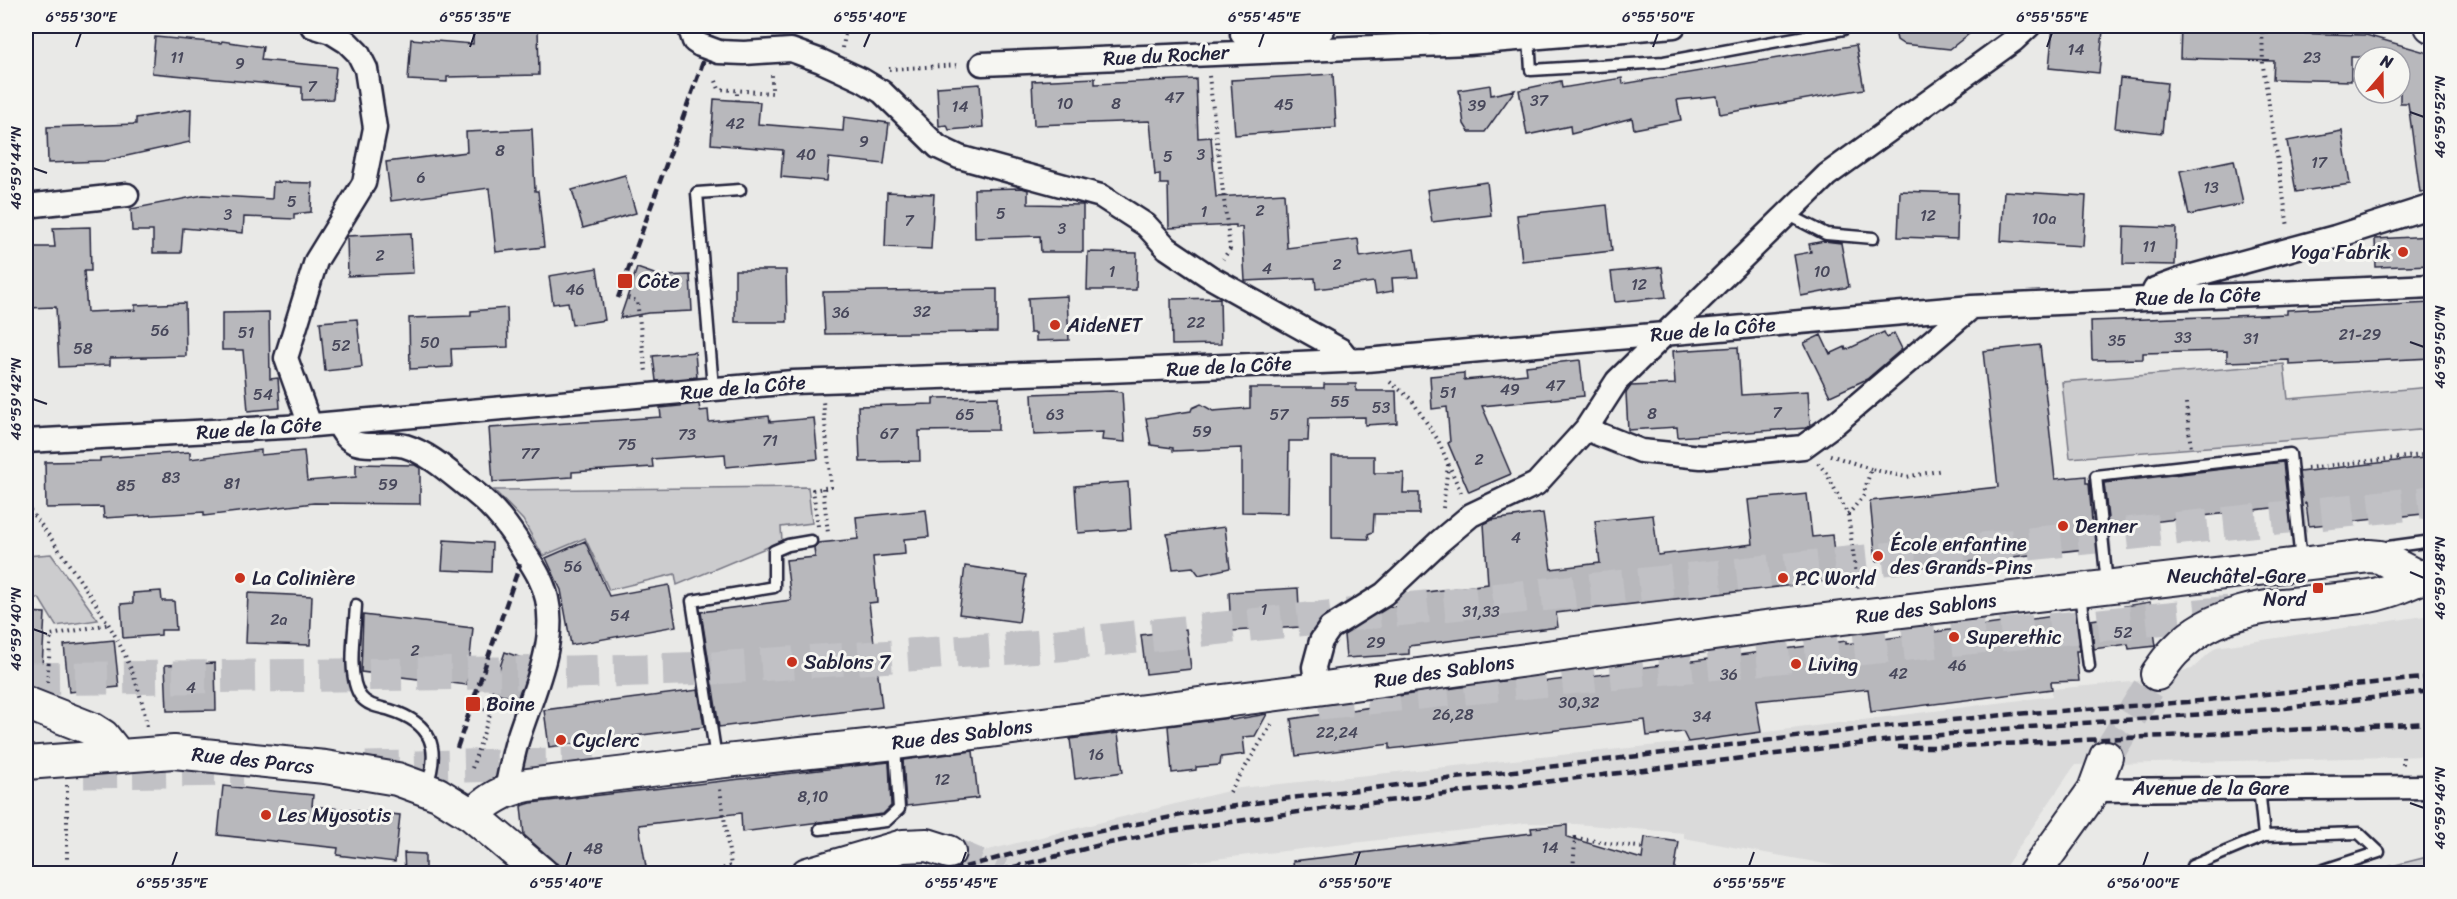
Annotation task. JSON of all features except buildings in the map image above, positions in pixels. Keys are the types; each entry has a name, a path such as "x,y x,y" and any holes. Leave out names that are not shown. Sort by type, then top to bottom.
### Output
{"main road":[{"name":"Rue des Sablons","path":"472,815 484,803 506,790 528,785 895,743 1317,690 1757,628 2380,556"},
{"path":"2380,556 2426,576"},
{"path":"2157,674 2177,648 2189,639 2212,624 2241,611 2364,597 2401,587 2426,576"},
{"path":"35,696 103,736 118,755"},
{"name":"Rue des Parcs","path":"26,763 174,752 325,767 397,779 438,794 472,815 542,873"},
{"path":"2034,873 2094,790 2106,757"},
{"path":"807,873 903,846 927,845 949,852"}],"street":[{"path":"310,425 286,358 316,261 364,183 375,128 366,69 358,53 347,42 331,32 312,26"},
{"name":"Rue du Rocher","path":"982,64 1468,43 1674,26"},
{"path":"1317,690 1314,667 1321,641 1330,628 1384,594 1471,515 1536,483 1586,429 1617,381 1789,215 1827,175 2014,40 2029,26"},
{"name":"Rue du Rocher","path":"1242,34 1323,29"},
{"path":"703,41 744,53 791,50 847,73 882,92 938,147 959,157 1101,196 1146,225 1167,248 1210,277 1341,350 1349,360"},
{"path":"26,206 127,195"},
{"path":"2150,298 2155,289 2188,277 2335,237 2432,206"},
{"name":"Rue de la Côte","path":"26,441 338,423 793,382 1096,372 1349,360 1972,307 2432,286"},
{"path":"1586,429 1641,451 1701,457 1803,447 1836,423 1972,307"},
{"path":"338,423 343,434 364,446 400,445 420,450 482,498 504,519 540,577 548,601 549,627 545,656 516,745 506,790"},
{"name":"Avenue de la Gare","path":"2094,790 2432,787"}],"lane":[{"path":"1529,38 1531,70 1664,62 1844,29"},
{"path":"713,388 697,193 740,190"},
{"path":"1789,215 1826,234 1872,238"},
{"path":"2089,666 2096,476 2290,454 2301,565"},
{"path":"2380,556 2388,547 2432,541"},
{"path":"716,762 692,601 774,587 774,552 788,544 811,542"},
{"path":"356,605 353,656 355,684 362,697 372,706 408,717 420,724 429,735 433,747 433,766 425,789"},
{"path":"820,829 886,821 899,808 895,743"},
{"path":"2259,788 2264,836"},
{"path":"2190,873 2192,866 2264,836 2359,833 2379,852 2312,873"}],"path":[{"path":"843,42 846,26"},
{"path":"2262,26 2263,66 2290,235"},
{"path":"1207,54 1230,249 1210,277"},
{"path":"716,81 719,89 772,93 773,64"},
{"path":"887,69 982,64"},
{"path":"737,90 737,101"},
{"path":"628,298 637,301 646,374"},
{"path":"1386,379 1412,399 1438,440 1471,515"},
{"path":"809,529 818,528 813,490 831,487 823,401 833,401"},
{"path":"2186,403 2193,465"},
{"path":"1803,447 1870,469 1906,477 1943,470"},
{"path":"1803,447 1827,474 1848,515 1857,581"},
{"path":"2298,469 2432,454"},
{"path":"1439,542 1449,464"},
{"path":"1848,515 1863,496 1870,469"},
{"path":"823,488 828,532"},
{"path":"26,506 42,524 110,624 128,658 139,688 147,731"},
{"path":"35,696 48,675 51,634 110,624"},
{"path":"1230,792 1278,714 1277,694"},
{"path":"472,768 491,711 481,708"},
{"path":"66,760 67,863"},
{"path":"706,873 731,866 721,796"},
{"path":"1573,873 1575,838 1644,848"},
{"path":"1182,873 1187,864"}],"shaded area":[{"path":"2284,364 2288,399 2431,387 2431,429 2070,458 2062,382"},
{"path":"808,487 812,523 781,527 782,541 677,585 675,574 609,590 585,538 543,556 523,520 494,490"},
{"path":"51,554 98,620 56,626 39,598 26,598 26,556"},
{"path":"2431,615 2431,756 2075,765 2001,873 1874,873 1684,838 1684,833 1576,824 1525,823 1198,861 1149,873 891,874 1240,788 1688,742 2052,696 2052,689 2132,682 2192,669 2216,647"},
{"path":"2431,856 2431,873 2388,873 2387,867"}],"tunnel":[{"path":"26,679 713,668 1059,645 2432,502"},
{"path":"1318,703 2239,611"},
{"path":"2106,757 2157,674"},
{"path":"366,768 609,763"},
{"path":"84,772 243,770"},
{"path":"949,852 1001,874"}],"railway":[{"path":"618,298 716,26"},
{"path":"457,748 520,564"},
{"path":"939,874 1086,834 1202,811 1282,799 1879,727 2015,714 2188,702 2432,677"},
{"path":"987,874 1100,845 1165,832 1305,811 1908,738 2285,708 2432,691"},
{"path":"1898,747 1941,747 2432,723"}],"place":[{"name":"Yoga Fabrik","path":"2403,252"},
{"name":"Côte","path":"625,281"},
{"name":"AideNET","path":"1055,325"},
{"name":"Denner","path":"2063,526"},
{"name":"École enfantine des Grands-Pins","path":"1878,556"},
{"name":"La Colinière","path":"240,578"},
{"name":"PC World","path":"1783,578"},
{"name":"Neuchâtel-Gare Nord","path":"2318,588"},
{"name":"Superethic","path":"1954,637"},
{"name":"Sablons 7","path":"792,662"},
{"name":"Living","path":"1796,664"},
{"name":"Boine","path":"473,704"},
{"name":"Cyclerc","path":"561,740"},
{"name":"Les Myosotis","path":"266,815"}]}
